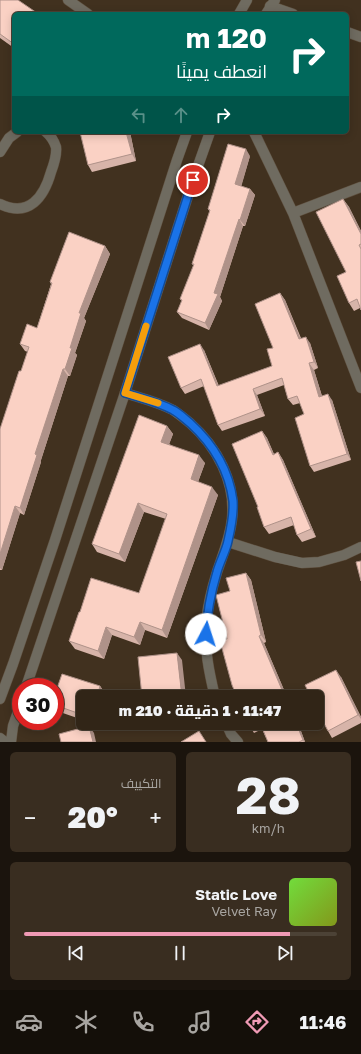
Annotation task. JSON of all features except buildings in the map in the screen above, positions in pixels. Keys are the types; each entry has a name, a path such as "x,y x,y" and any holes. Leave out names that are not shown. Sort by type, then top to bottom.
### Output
{"street":[{"path":"68,0 85,12"},
{"path":"240,12 247,0"},
{"path":"270,7 286,12"},
{"path":"349,33 361,37"},
{"path":"0,152 9,138 14,134"},
{"path":"0,204 14,209 20,209 26,208 39,198 47,185 56,156 53,134"},
{"path":"0,699 55,540 186,134"},
{"path":"29,678 125,393 193,180 209,134"},
{"path":"255,134 293,213 361,388"},
{"path":"293,213 361,186"},
{"path":"125,393 159,403 175,411 196,429 215,452 223,466 229,483 233,503 232,519 228,542 217,572 209,602 206,623 205,646 213,690"},
{"path":"228,542 275,557 302,563 319,562 344,556 361,547"},
{"path":"11,742 12,730"},
{"path":"229,730 238,742"},
{"path":"0,738 5,742"}],"slow traffic":[{"path":"146,326 125,393 158,403"}],"route":[{"path":"193,180 125,393 159,403 175,411 186,419 215,452 223,466 229,483 233,503 232,519 228,542 217,572 209,602 206,634"}]}
